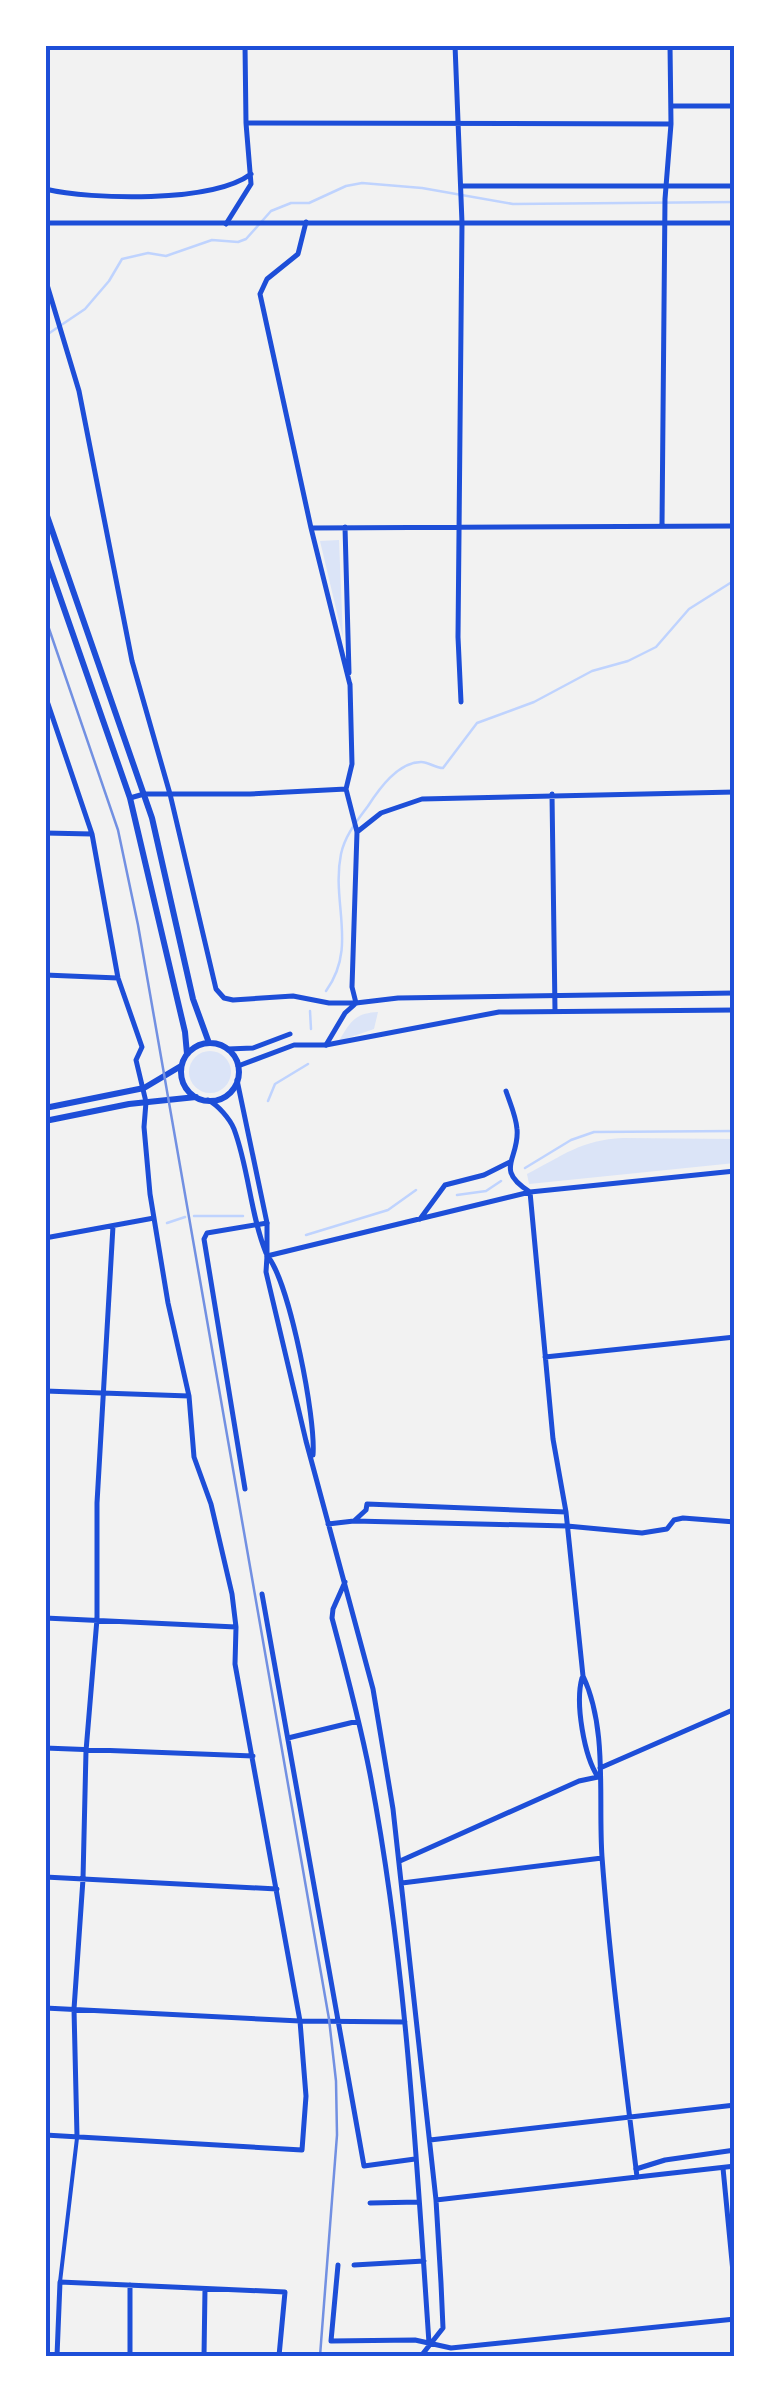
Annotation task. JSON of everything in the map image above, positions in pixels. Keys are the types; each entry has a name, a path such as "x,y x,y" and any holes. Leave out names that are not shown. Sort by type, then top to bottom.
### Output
{"main road":[{"path":"45,510 144,794 193,999 209,1043"},
{"path":"45,554 130,798 186,1032 184,1084 196,1097"},
{"path":"45,1121 146,1102 196,1097 208,1100 226,1096 238,1080 238,1066 228,1049 209,1043 186,1054"},
{"path":"45,1108 144,1088 182,1066"}],"street":[{"path":"226,224 248,192 251,174 244,45"},
{"path":"454,45 462,224 458,636 461,702"},
{"path":"662,526 666,224 672,124 670,45"},
{"path":"672,106 735,106"},
{"path":"246,123 672,124"},
{"path":"45,189 120,198 235,185 251,174"},
{"path":"461,186 735,186"},
{"path":"306,222 298,254 267,279 260,294 350,684"},
{"path":"45,223 735,224"},
{"path":"45,278 79,391 132,660 170,794 216,990 232,1000 293,996 329,1003 398,998 735,993"},
{"path":"311,528 735,526"},
{"path":"345,527 352,764 346,789 358,832 352,987 356,1003"},
{"path":"45,695 92,834 118,978 142,1046 136,1060 146,1102 144,1128 154,1218 188,1396 194,1457 226,1558 236,1626 235,1664 300,2021 306,2096 302,2150 45,2135"},
{"path":"130,798 144,794 346,789"},
{"path":"358,832 381,813 422,799 735,792"},
{"path":"552,794 555,1011"},
{"path":"45,833 92,834"},
{"path":"45,975 118,978"},
{"path":"326,1045 345,1013 356,1003"},
{"path":"238,1066 294,1045 326,1045 499,1012 735,1010"},
{"path":"228,1049 253,1048 290,1034"},
{"path":"238,1080 267,1224 266,1272 380,1724 402,1883 436,2200 442,2328 421,2356"},
{"path":"506,1090 517,1130 510,1162 516,1182 530,1192 554,1439 566,1512 583,1676 590,1691 600,1768 602,1858 636,2173"},
{"path":"208,1100 234,1126 255,1226 278,1271 286,1298 314,1442 313,1460"},
{"path":"420,1219 445,1185 484,1175 510,1162"},
{"path":"267,1256 530,1192 734,1171 735,1191"},
{"path":"45,1238 154,1218"},
{"path":"245,1489 204,1244 207,1234 267,1224"},
{"path":"57,2356 60,2282 77,2136 74,2010 86,1751 97,1619 94,1560 113,1226"},
{"path":"546,1357 735,1337"},
{"path":"45,1390 188,1396"},
{"path":"354,1521 367,1504 566,1512"},
{"path":"328,1524 354,1521 567,1526 642,1533 667,1529 674,1520 683,1518 735,1522"},
{"path":"345,1580 332,1618 358,1721 384,1862 405,2022 429,2343"},
{"path":"262,1594 364,2166 416,2159"},
{"path":"45,1618 236,1626"},
{"path":"583,1676 578,1691 585,1741 589,1764 598,1778"},
{"path":"600,1768 735,1709"},
{"path":"288,1738 358,1721"},
{"path":"45,1748 252,1756"},
{"path":"399,1861 579,1781 598,1778"},
{"path":"402,1883 602,1858"},
{"path":"45,1877 276,1889"},
{"path":"45,2008 300,2021 405,2022"},
{"path":"429,2140 735,2105"},
{"path":"636,2173 665,2160 735,2150"},
{"path":"436,2200 636,2173 735,2166"},
{"path":"723,2168 735,2293"},
{"path":"370,2203 419,2202"},
{"path":"354,2265 424,2261"},
{"path":"338,2265 331,2341 415,2340 450,2348 735,2319"},
{"path":"60,2282 285,2292 278,2356"},
{"path":"130,2285 130,2356"},
{"path":"204,2356 205,2289"}],"shaded area":[{"path":"339,540 343,638 320,541"},
{"path":"378,1012 374,1029 339,1041 354,1020"},
{"path":"210,1051 225,1057 231,1072 225,1087 210,1093 195,1087 189,1072 195,1057"},
{"path":"623,1138 735,1139 735,1163 529,1184 527,1174 563,1155 584,1145"}],"waterway":[{"path":"45,336 85,309 122,259 148,253 166,256 212,240 238,242 246,239 271,211 291,203 309,203 346,186 362,183 422,188 513,204 735,202"},
{"path":"326,991 340,958 339,872 343,847 348,834 390,778 413,763 443,768 477,723 656,647 689,609 735,580"},
{"path":"310,1011 311,1029"},
{"path":"268,1101 275,1084 308,1064"},
{"path":"525,1168 571,1140 594,1132 735,1131"},
{"path":"457,1195 486,1191 501,1181"},
{"path":"306,1235 388,1210 416,1190"},
{"path":"194,1216 243,1216"},
{"path":"167,1223 185,1217"}],"railway":[{"path":"45,617 118,830 138,925 329,2019 337,2135 320,2356"}]}
